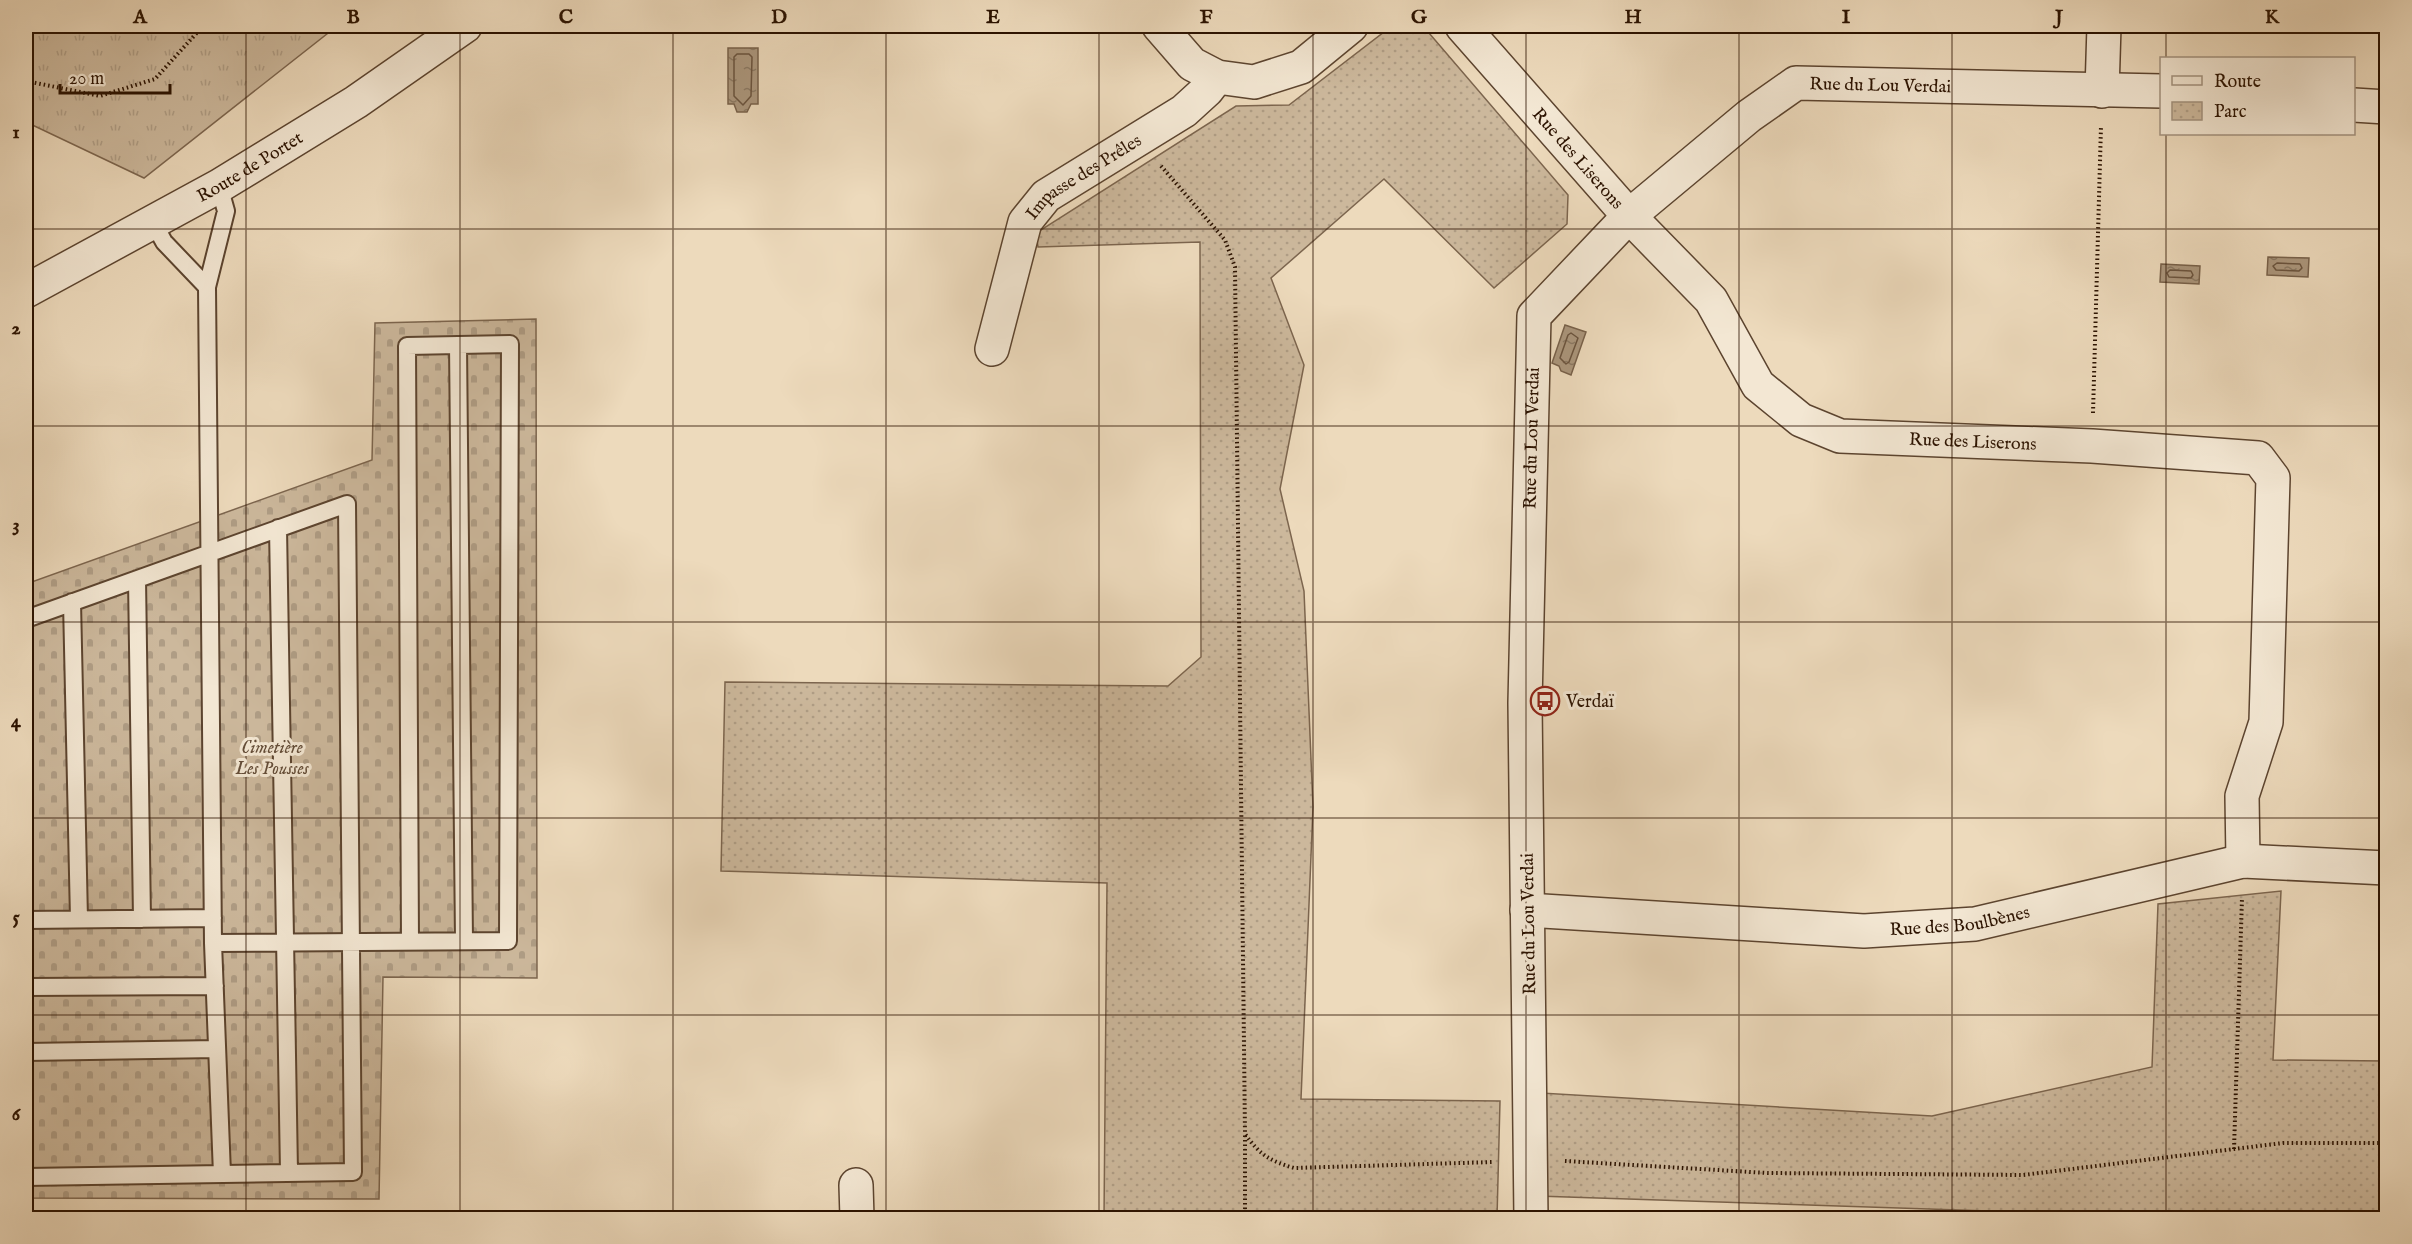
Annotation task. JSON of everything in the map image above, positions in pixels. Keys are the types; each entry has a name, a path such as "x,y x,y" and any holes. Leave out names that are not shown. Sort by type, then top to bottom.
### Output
{"street":[{"name":"Route de Portet","path":"26,291 219,186 356,102 465,26"},
{"path":"1159,26 1192,64 1217,77 1254,82 1301,67 1351,26"},
{"name":"Rue des Liserons","path":"1461,26 1629,216 1711,300 1758,385 1801,420 1840,436 2092,446 2258,458 2273,478 2266,722 2242,796 2243,861"},
{"path":"2104,26 2132,91"},
{"name":"Impasse des Prêles","path":"993,349 1025,222 1046,196 1184,111 1207,90 1217,77"},
{"name":"Rue du Lou Verdai","path":"1532,1218 1525,703 1534,316 1629,216 1749,116 1796,83 2132,91"},
{"path":"2355,105 2386,107"},
{"name":"Rue des Boulbènes","path":"1527,910 1864,931 1975,924 2243,861 2386,868"},
{"path":"856,1185 857,1218"}],"lane":[{"path":"219,186 226,211 207,287 213,943 222,1174"},
{"path":"153,222 164,242 207,287"},
{"path":"213,943 508,941 510,344 407,346 410,941"},
{"path":"458,345 464,941"},
{"path":"26,619 347,504 353,1172 26,1177"},
{"path":"278,528 289,1172"},
{"path":"137,579 142,919"},
{"path":"72,602 79,919"},
{"path":"26,920 213,918"},
{"path":"26,987 215,986"},
{"path":"26,1052 217,1049"}],"path":[{"path":"26,81 100,96 155,79 203,26"},
{"path":"2092,446 2132,91"},
{"path":"1168,159 1159,164 1225,240 1234,267 1245,1218"},
{"path":"2234,1149 2243,861"},
{"path":"1245,1134 1257,1150 1273,1162 1294,1168 1532,1173 2023,1175 2283,1143 2386,1143"}],"green space":[{"path":"26,26 337,26 144,178 26,122"},
{"path":"1399,26 1423,26 1568,195 1567,224 1494,288 1384,179 1271,278 1304,365 1280,489 1304,591 1313,807 1301,1099 1500,1101 1497,1218 1104,1218 1107,883 721,871 725,682 1168,686 1201,657 1200,242 1038,247 1036,233 1236,106 1289,105 1388,29"},
{"name":"Cimetière Les Pousses","path":"536,319 537,978 383,977 379,1199 26,1198 26,584 372,460 375,323"},
{"path":"2281,891 2273,1060 2386,1061 2386,1218 2203,1218 1537,1196 1541,1093 1932,1116 2152,1067 2158,904"}],"water":[{"path":"728,48 758,48 758,104 751,104 747,112 737,112 734,104 728,104"},
{"path":"2268,257 2309,258 2308,277 2267,275"},
{"path":"2161,264 2200,266 2199,284 2160,282"},
{"path":"1565,325 1586,332 1571,375 1561,371 1559,366 1552,363"}],"place":[{"name":"Verdaï","path":"1545,701"}]}
